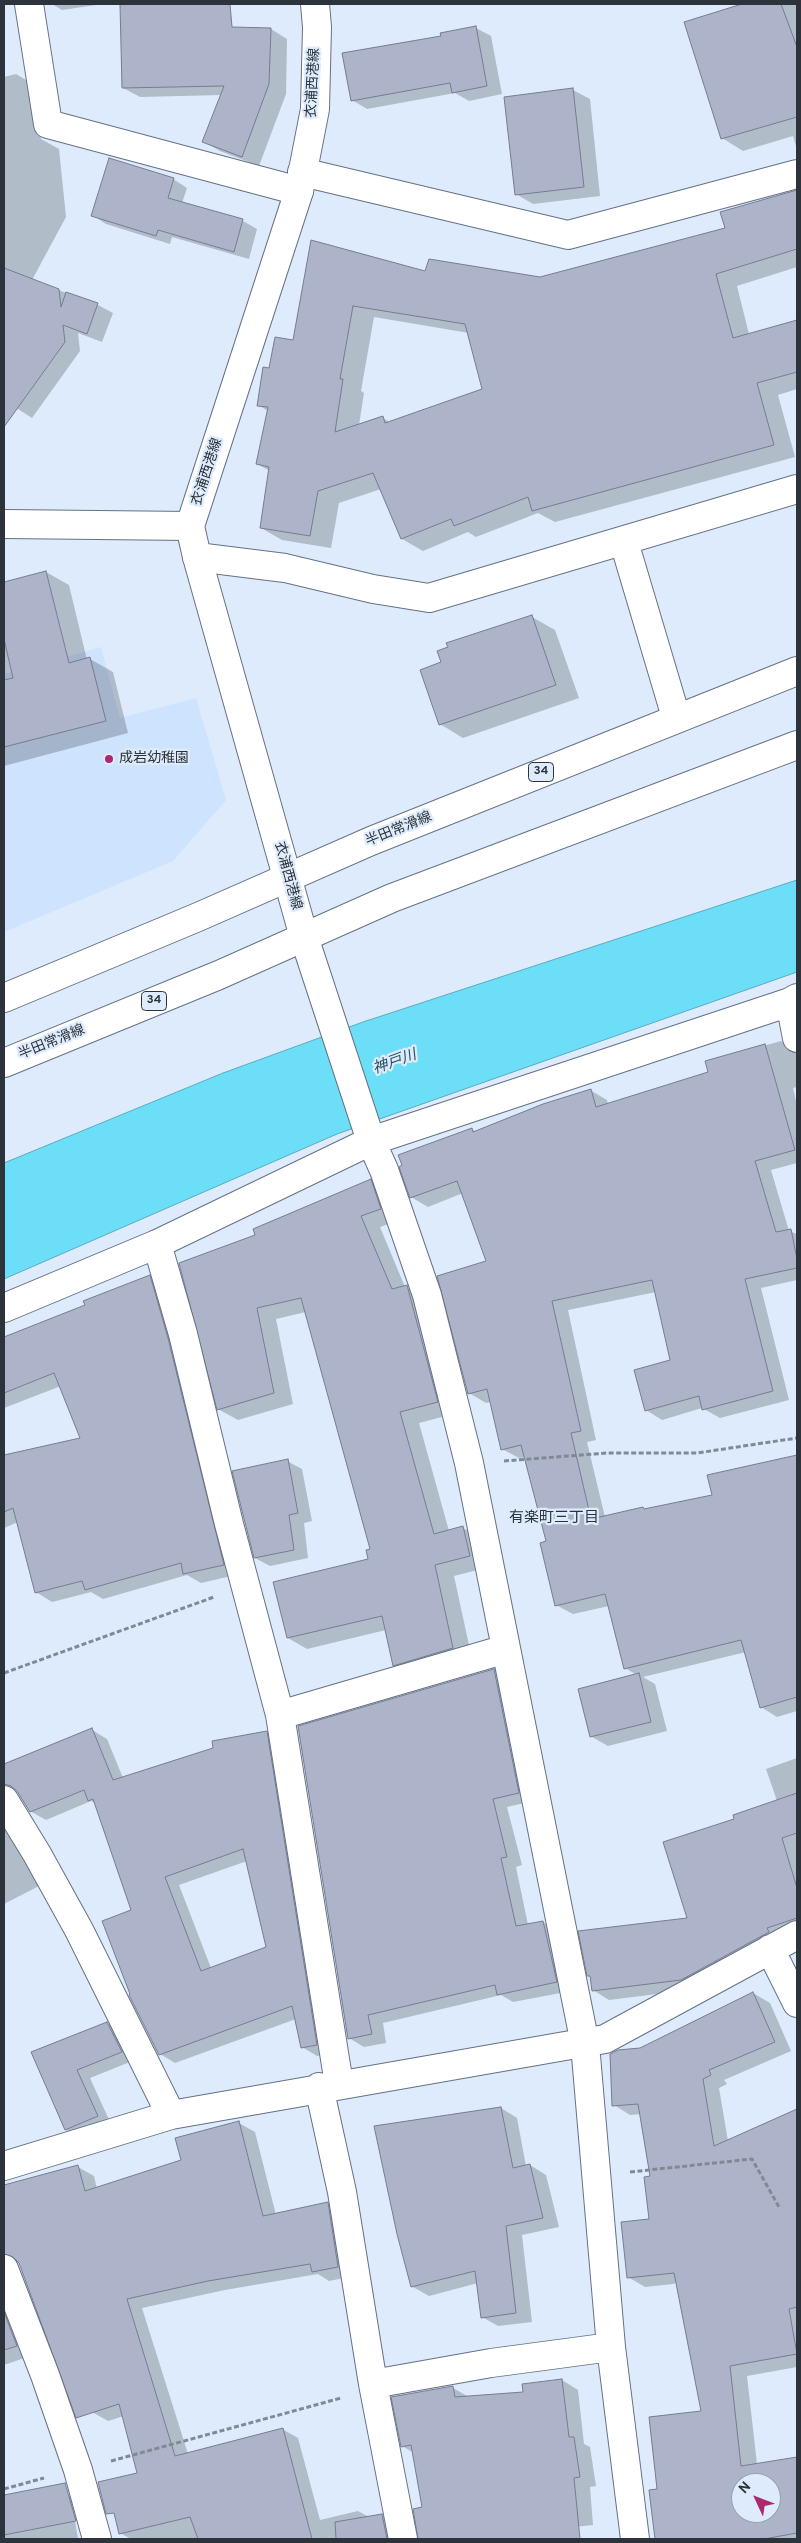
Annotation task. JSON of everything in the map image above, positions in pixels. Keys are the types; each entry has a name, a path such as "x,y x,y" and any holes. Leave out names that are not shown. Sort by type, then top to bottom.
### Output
{"street":[{"path":"29,4 48,124 300,182 568,235 797,174"},
{"name":"衣浦西港線","path":"315,4 317,27 315,109 300,182 190,526 196,557 304,937 371,1142 384,1170 427,1295 469,1463 585,2044 598,2175 611,2347 635,2539"},
{"path":"196,557 285,568 373,589 429,598 624,542 656,529 797,488"},
{"path":"4,524 190,526"},
{"path":"624,542 676,717"},
{"name":"半田常滑線","path":"4,998 371,841 676,717 797,671"},
{"name":"半田常滑線","path":"4,1063 392,898 797,745"},
{"path":"4,1308 157,1244 371,1142 793,1000 797,1038"},
{"path":"157,1244 183,1334 245,1586 280,1715 342,2192 374,2384 403,2539"},
{"path":"280,1715 506,1649"},
{"path":"4,1800 37,1854 79,1930 171,2115"},
{"path":"4,2166 82,2140 171,2115 605,2039 797,1935"},
{"path":"770,1949 797,2003"},
{"path":"4,2269 45,2375 78,2470 96,2539"},
{"path":"374,2384 491,2363 611,2347"}],"path":[{"path":"469,1463 607,1453 697,1452 797,1438"},
{"path":"4,1673 245,1586"},
{"path":"598,2175 752,2160 779,2207"},
{"path":"4,2489 356,2394 374,2384"}],"shaded area":[{"name":"成岩幼稚園","path":"101,647 120,718 196,698 226,800 173,861 4,932 4,674"}],"water":[{"name":"神戸川","path":"797,880 797,972 337,1134 4,1279 4,1163 223,1073 363,1022"}],"building":[{"path":"120,4 230,4 232,27 271,28 269,84 242,157 202,142 224,86 122,88"},
{"path":"742,4 781,4 797,47 797,117 721,139 684,22"},
{"path":"476,26 487,86 452,93 450,83 351,101 342,53 441,36 440,33"},
{"path":"573,88 584,187 515,195 504,97"},
{"path":"109,158 174,178 168,198 243,219 234,252 158,230 156,236 91,216"},
{"path":"797,190 797,249 716,274 733,338 797,320 797,372 757,383 774,445 532,511 528,497 454,526 451,519 401,539 373,473 318,491 310,536 260,528 269,467 256,464 268,407 257,406 263,367 269,368 275,337 293,340 311,240 425,271 429,259 540,277 725,228 720,212","holes":["353,306 465,324 482,389 385,423 383,416 335,432 343,379 340,379"]},
{"path":"4,268 59,289 61,307 66,292 98,303 87,334 63,325 65,342 4,427"},
{"path":"46,571 69,663 90,657 106,721 4,747 4,680 13,678 4,639 4,582"},
{"path":"532,615 556,685 439,725 420,670 441,662 437,651 448,647 446,643"},
{"path":"765,1044 795,1150 755,1161 776,1232 791,1229 797,1259 797,1268 745,1279 773,1391 702,1410 699,1396 645,1411 634,1370 670,1360 652,1280 552,1301 581,1431 571,1433 591,1519 643,1507 644,1509 712,1495 707,1475 797,1455 797,1697 760,1708 741,1640 624,1669 605,1594 555,1606 540,1543 546,1541 521,1445 501,1450 487,1389 468,1394 437,1276 486,1261 457,1181 410,1198 399,1167 402,1165 398,1155 472,1128 473,1132 543,1104 591,1089 596,1107 708,1072 705,1061"},
{"path":"371,1179 381,1209 361,1216 392,1289 407,1285 438,1402 400,1412 434,1534 463,1526 470,1556 435,1565 453,1648 393,1666 382,1616 287,1638 273,1582 368,1559 366,1550 370,1549 301,1298 257,1308 274,1393 217,1410 179,1263 255,1235 253,1229"},
{"path":"150,1275 168,1338 224,1565 183,1574 181,1563 85,1590 82,1581 35,1593 13,1508 4,1512 4,1455 80,1438 54,1373 4,1393 4,1337 85,1305 83,1301"},
{"path":"288,1459 298,1513 289,1515 294,1550 254,1558 232,1471"},
{"path":"494,1669 519,1793 493,1799 507,1857 501,1858 516,1926 543,1921 557,1982 497,1995 495,1985 368,2015 372,2034 348,2039 298,1726"},
{"path":"639,1673 651,1722 590,1737 578,1689"},
{"path":"92,1728 113,1780 213,1748 212,1741 267,1731 317,2045 301,2048 292,2006 159,2055 129,1995 102,1921 131,1910 93,1799 88,1801 84,1790 30,1812 17,1791 11,1786 4,1784 4,1764","holes":["243,1849 266,1947 201,1971 165,1877"]},
{"path":"797,1793 797,1833 782,1838 797,1888 797,1918 767,1928 769,1932 681,1980 592,1991 578,1931 687,1918 663,1842 734,1819 733,1815"},
{"path":"753,1992 775,2042 709,2070 711,2075 703,2079 714,2146 797,2109 797,2307 789,2309 797,2354 730,2366 741,2466 797,2457 797,2533 764,2539 655,2539 649,2490 657,2489 649,2417 701,2411 674,2273 627,2278 621,2222 649,2219 644,2177 650,2176 638,2104 612,2106 610,2054 618,2050 640,2048"},
{"path":"107,2022 122,2052 77,2070 98,2116 65,2130 31,2052"},
{"path":"501,2107 513,2168 530,2164 543,2218 506,2226 516,2313 481,2318 475,2271 411,2287 397,2234 374,2126"},
{"path":"239,2121 263,2216 328,2202 338,2267 312,2272 310,2264 208,2281 127,2299 175,2456 283,2428 312,2539 198,2539 190,2517 119,2534 114,2513 106,2514 98,2482 137,2473 119,2404 76,2418 19,2263 13,2257 4,2254 4,2185 78,2165 85,2191 181,2160 175,2138"},
{"path":"4,2312 17,2346 4,2350"},
{"path":"562,2379 569,2437 574,2437 580,2477 574,2478 580,2539 418,2539 413,2509 422,2507 411,2445 401,2447 391,2397 453,2386 455,2397 523,2392 522,2384"},
{"path":"65,2483 76,2521 4,2535 4,2495"},
{"path":"382,2514 387,2539 336,2539 335,2522"}],"place":[{"name":"成岩幼稚園","path":"109,759"}],"district":[{"name":"有楽町三丁目","path":"554,1519"}]}
